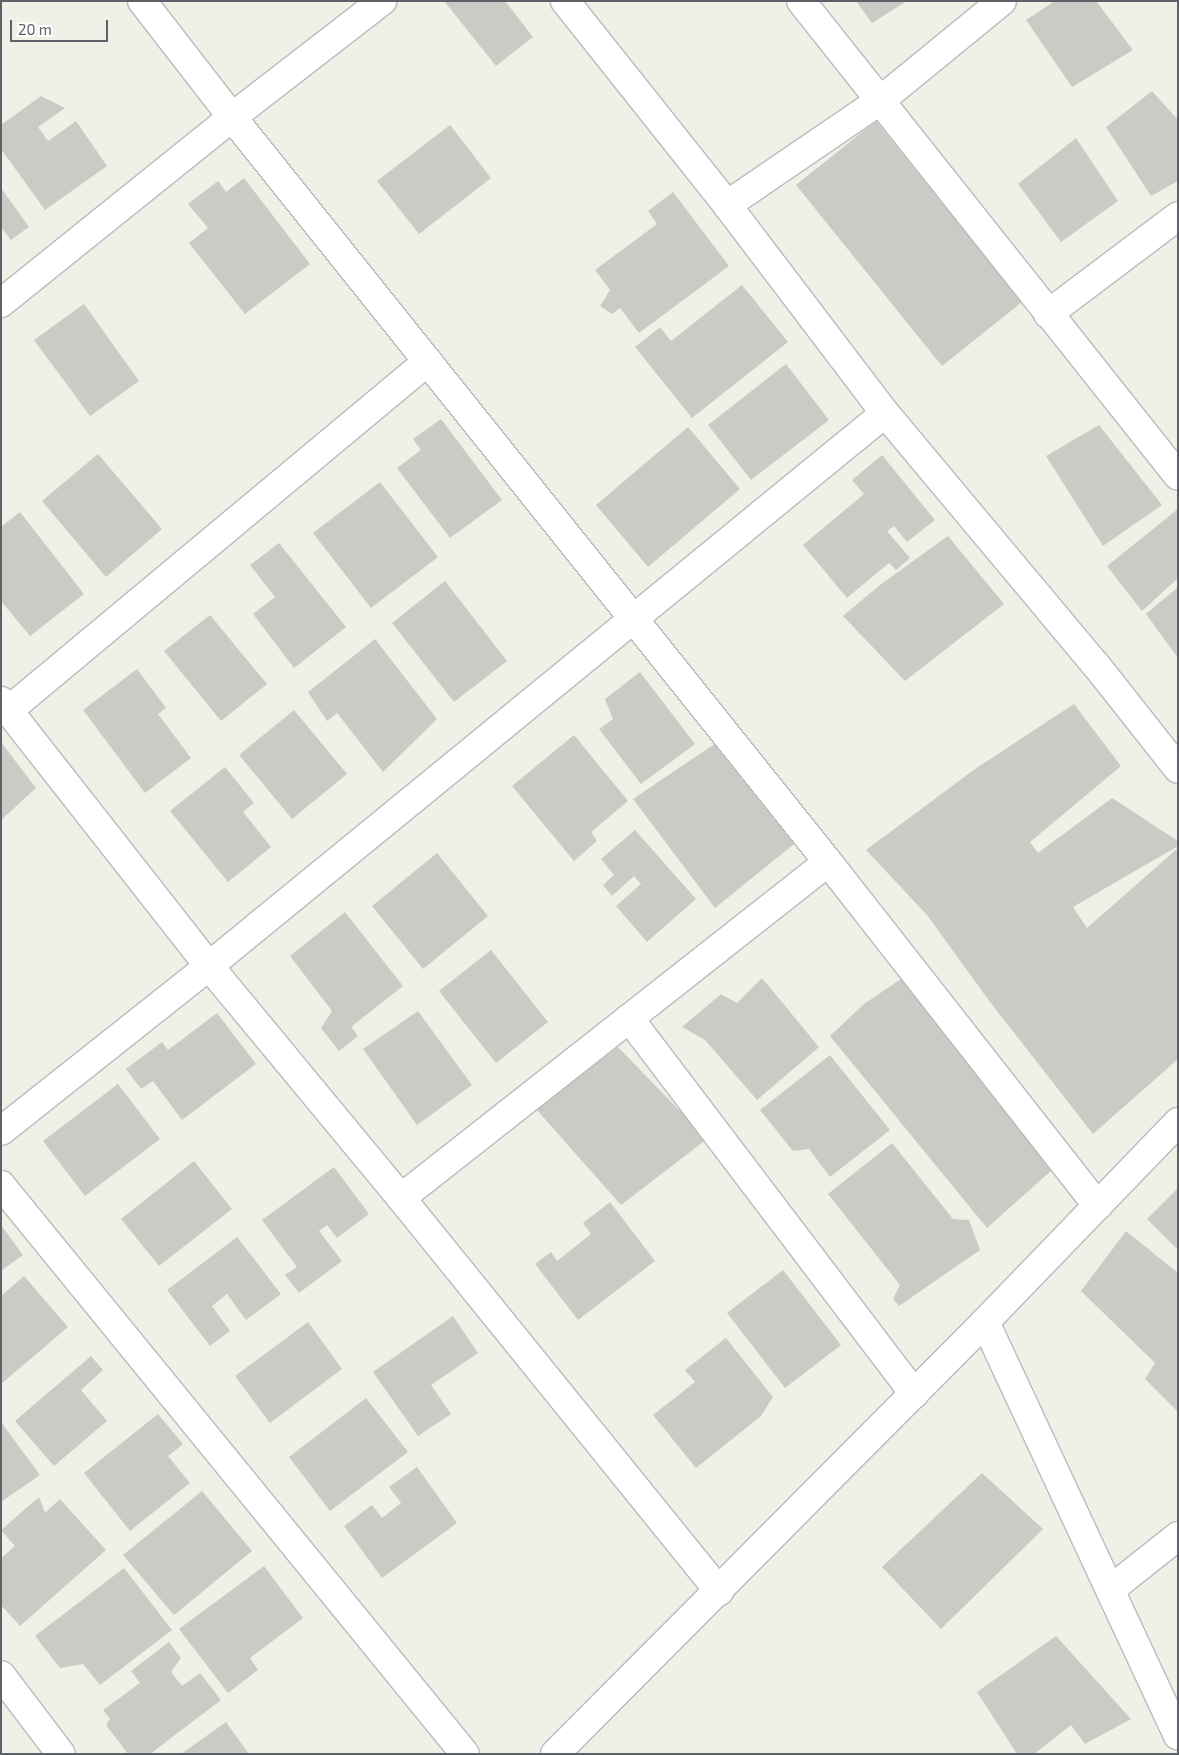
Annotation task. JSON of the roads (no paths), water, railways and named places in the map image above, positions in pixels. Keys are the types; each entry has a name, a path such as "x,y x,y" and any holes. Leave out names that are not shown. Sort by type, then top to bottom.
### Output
{"street":[{"path":"142,1 232,117 828,862 1098,1206"},
{"path":"1,303 232,117 382,1"},
{"path":"565,1 727,205 886,412 1096,665 1178,769"},
{"path":"801,1 1178,476"},
{"path":"727,205 881,100 1002,1"},
{"path":"1048,314 1178,216"},
{"path":"428,361 5,706 209,966 401,1198 719,1592"},
{"path":"1,1131 209,966 886,412"},
{"path":"401,1198 828,862"},
{"path":"629,1018 914,1394"},
{"path":"555,1754 719,1592 986,1322 1178,1122"},
{"path":"1,1184 465,1754"},
{"path":"986,1322 1178,1735"},
{"path":"1110,1590 1178,1536"},
{"path":"1,1675 61,1754"}]}
